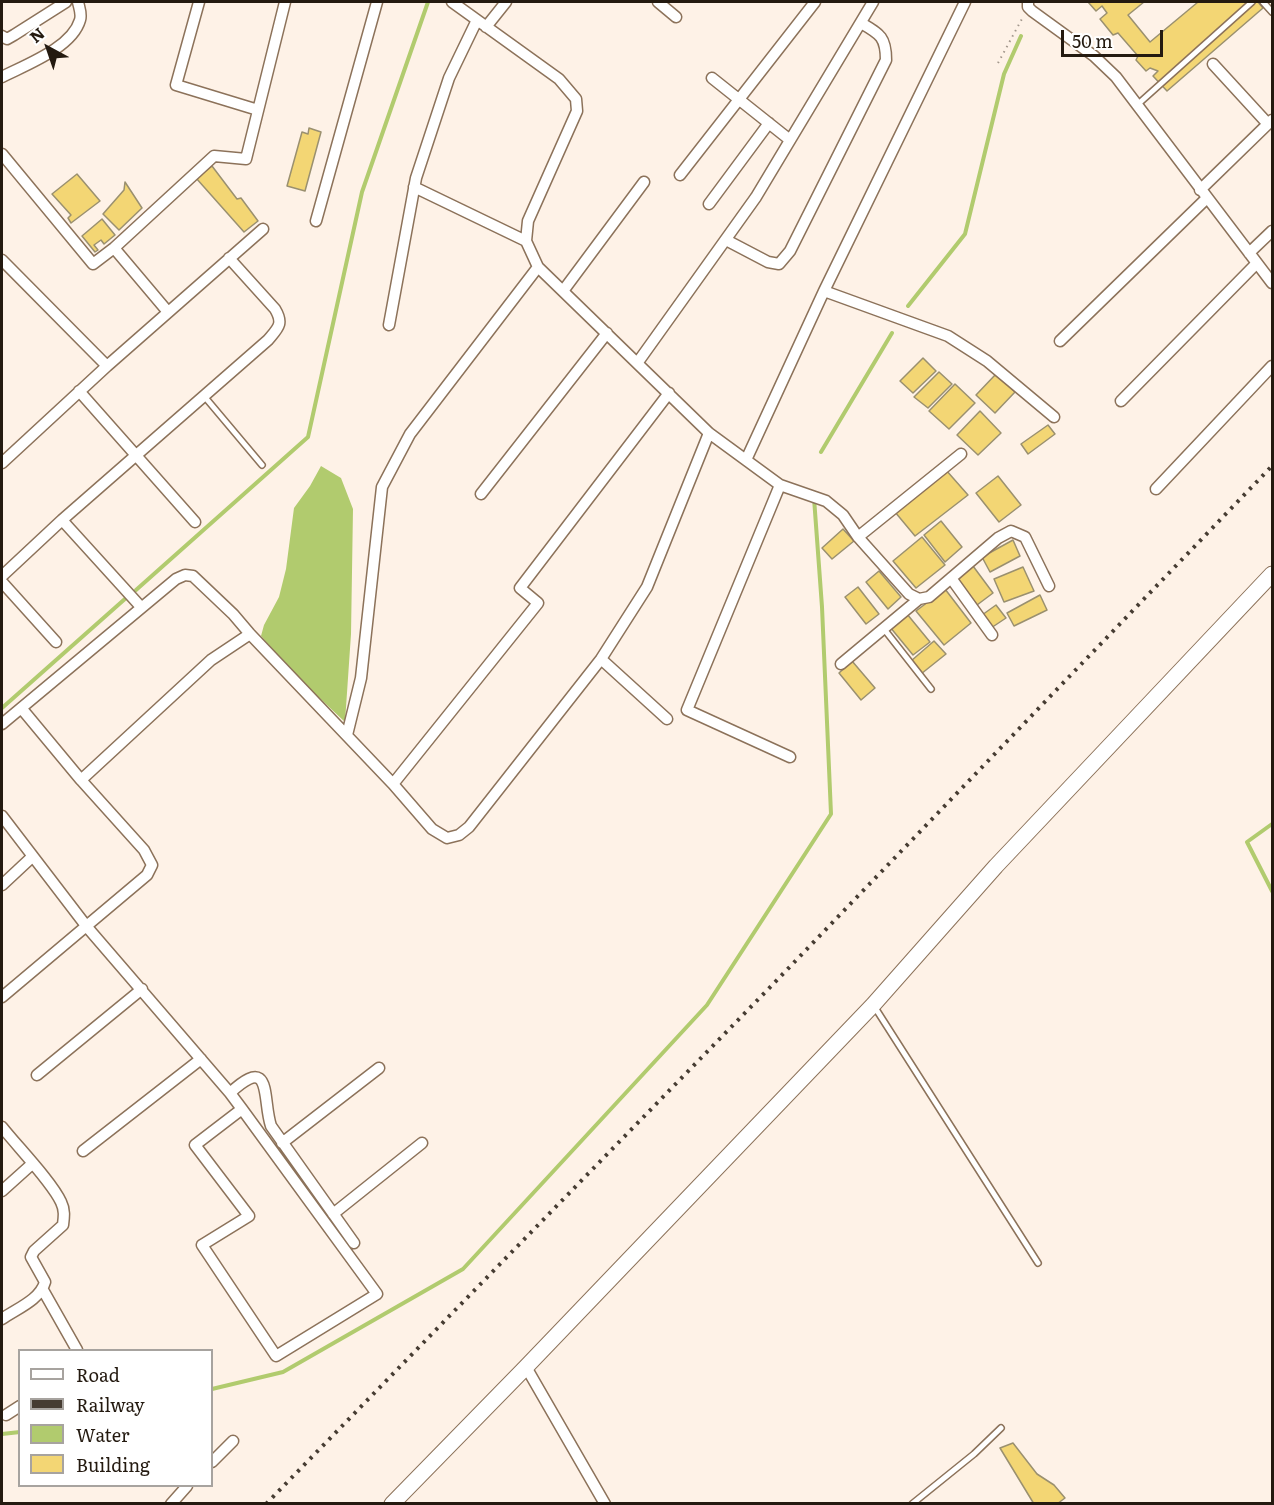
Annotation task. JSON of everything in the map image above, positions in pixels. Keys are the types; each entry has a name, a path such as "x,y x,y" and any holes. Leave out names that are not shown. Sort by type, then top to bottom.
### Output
{"street":[{"path":"2,36 7,39 66,2"},
{"path":"2,77 54,50 70,36 80,20 81,11 78,2"},
{"path":"199,2 176,85 258,110"},
{"path":"2,154 93,264 114,248 214,156 246,159 285,2"},
{"path":"316,221 377,2"},
{"path":"452,2 559,79 576,99 577,111 528,221 526,241 538,267 709,433 780,485 826,501 843,515 858,537 909,594 919,599"},
{"path":"389,325 414,187 449,78 482,23 506,2"},
{"path":"658,2 676,16"},
{"path":"680,175 815,2"},
{"path":"638,362 756,196 873,2"},
{"path":"746,459 824,291 965,2"},
{"path":"1028,4 1094,56 1116,77 1272,283"},
{"path":"726,240 768,262 779,264 790,251 886,60 886,45 879,33 861,23"},
{"path":"1060,341 1204,194 1270,122 1213,64"},
{"path":"712,78 790,140"},
{"path":"709,204 769,123"},
{"path":"563,291 644,182"},
{"path":"414,187 526,241"},
{"path":"2,463 79,391 262,229"},
{"path":"1249,253 1272,231"},
{"path":"114,248 168,312"},
{"path":"2,576 62,520 268,340 279,326 280,318 275,309 229,258"},
{"path":"2,260 107,366"},
{"path":"1121,400 1257,263"},
{"path":"347,735 361,678 382,487 410,434 538,267"},
{"path":"824,291 948,336 987,361 1054,417"},
{"path":"481,494 607,333"},
{"path":"1156,489 1272,366"},
{"path":"79,391 195,522"},
{"path":"393,784 538,603 520,588 669,393"},
{"path":"2,724 176,579 185,575 193,576 233,614 393,784 432,829 447,838 459,835 469,826 601,659 647,586 709,433"},
{"path":"858,537 961,454"},
{"path":"780,485 687,710 790,757"},
{"path":"62,520 141,607"},
{"path":"841,664 919,599 929,597 999,538 1011,531 1025,537 1049,586"},
{"path":"392,1503 526,1367 873,1005 996,866 1272,574"},
{"path":"951,578 992,635"},
{"path":"2,582 56,642"},
{"path":"81,780 211,660 250,634"},
{"path":"601,659 667,719"},
{"path":"2,997 147,875 152,865 144,850 81,780 22,709"},
{"path":"2,816 87,927 230,1093 242,1109 377,1294 276,1356 202,1245 249,1216 195,1145 242,1109"},
{"path":"2,885 32,857"},
{"path":"37,1075 142,989"},
{"path":"83,1151 201,1059"},
{"path":"282,1143 379,1068"},
{"path":"230,1093 244,1080 259,1078 265,1086 267,1115 271,1126 354,1243"},
{"path":"2,1128 61,1200 64,1212 63,1226 34,1251 31,1257 45,1282 43,1290 2,1319"},
{"path":"333,1214 422,1143"},
{"path":"2,1191 32,1164"},
{"path":"43,1290 76,1349"},
{"path":"526,1367 605,1503"},
{"path":"6,1415 18,1407"},
{"path":"213,1461 233,1441"},
{"path":"171,1503 186,1487"}],"lane":[{"path":"1137,105 1252,2"},
{"path":"1263,2 1272,12"},
{"path":"204,396 262,465"},
{"path":"884,629 931,689"},
{"path":"873,1005 1038,1263"},
{"path":"912,1503 974,1454 1001,1428"}],"path":[{"path":"998,63 1028,4"}],"water":[{"path":"321,466 341,478 353,509 351,634 345,722 295,675 261,636 264,625 279,597 286,569 294,508"}],"building":[{"path":"1088,2 1144,2 1128,15 1150,42 1198,2 1258,2 1263,8 1167,91 1153,76 1158,71 1150,68 1146,71 1136,60 1138,56 1118,33 1113,35 1100,19 1107,13 1102,6 1096,11"},
{"path":"309,128 321,132 305,191 287,186 302,132 308,134"},
{"path":"212,166 237,199 241,198 258,221 244,232 196,178"},
{"path":"77,174 100,201 71,223 68,218 71,215 52,194"},
{"path":"125,182 142,208 119,230 103,214 124,190"},
{"path":"102,219 115,235 104,244 101,240 94,245 98,250 95,252 82,236"},
{"path":"923,358 936,371 913,393 900,381"},
{"path":"939,372 952,384 928,408 914,397"},
{"path":"996,374 1015,392 995,413 976,395"},
{"path":"955,384 975,403 949,429 929,411"},
{"path":"980,411 1001,433 978,455 957,435"},
{"path":"1048,425 1055,434 1028,454 1021,444"},
{"path":"946,470 968,495 915,536 895,512"},
{"path":"998,476 1021,505 999,522 976,493"},
{"path":"941,521 962,547 945,562 924,535"},
{"path":"843,529 854,541 832,559 822,548"},
{"path":"922,537 945,565 916,588 893,561"},
{"path":"1013,540 1020,556 990,572 982,557"},
{"path":"973,566 993,593 977,605 957,578"},
{"path":"1023,567 1034,591 1004,602 994,579"},
{"path":"879,571 901,597 888,609 866,582"},
{"path":"858,587 879,614 866,624 845,597"},
{"path":"945,589 971,623 944,645 916,611"},
{"path":"1040,595 1047,610 1014,626 1007,613"},
{"path":"996,605 1006,618 991,628 982,615"},
{"path":"907,614 930,642 913,655 890,627"},
{"path":"934,641 946,654 921,674 911,661"},
{"path":"852,661 875,688 861,700 839,673"},
{"path":"1013,1443 1037,1474 1054,1485 1065,1498 1057,1504 1034,1504 1000,1448"}],"waterway":[{"path":"136,590 308,437 362,192 428,2"},
{"path":"908,306 965,234 1004,74 1021,36"},
{"path":"821,452 892,333"},
{"path":"213,1389 283,1372 463,1269 707,1005 831,814 822,607 814,498"},
{"path":"2,708 126,598"},
{"path":"1272,824 1247,842 1272,891"},
{"path":"2,1434 18,1432"}],"railway":[{"path":"266,1504 780,977 1272,466"}]}
